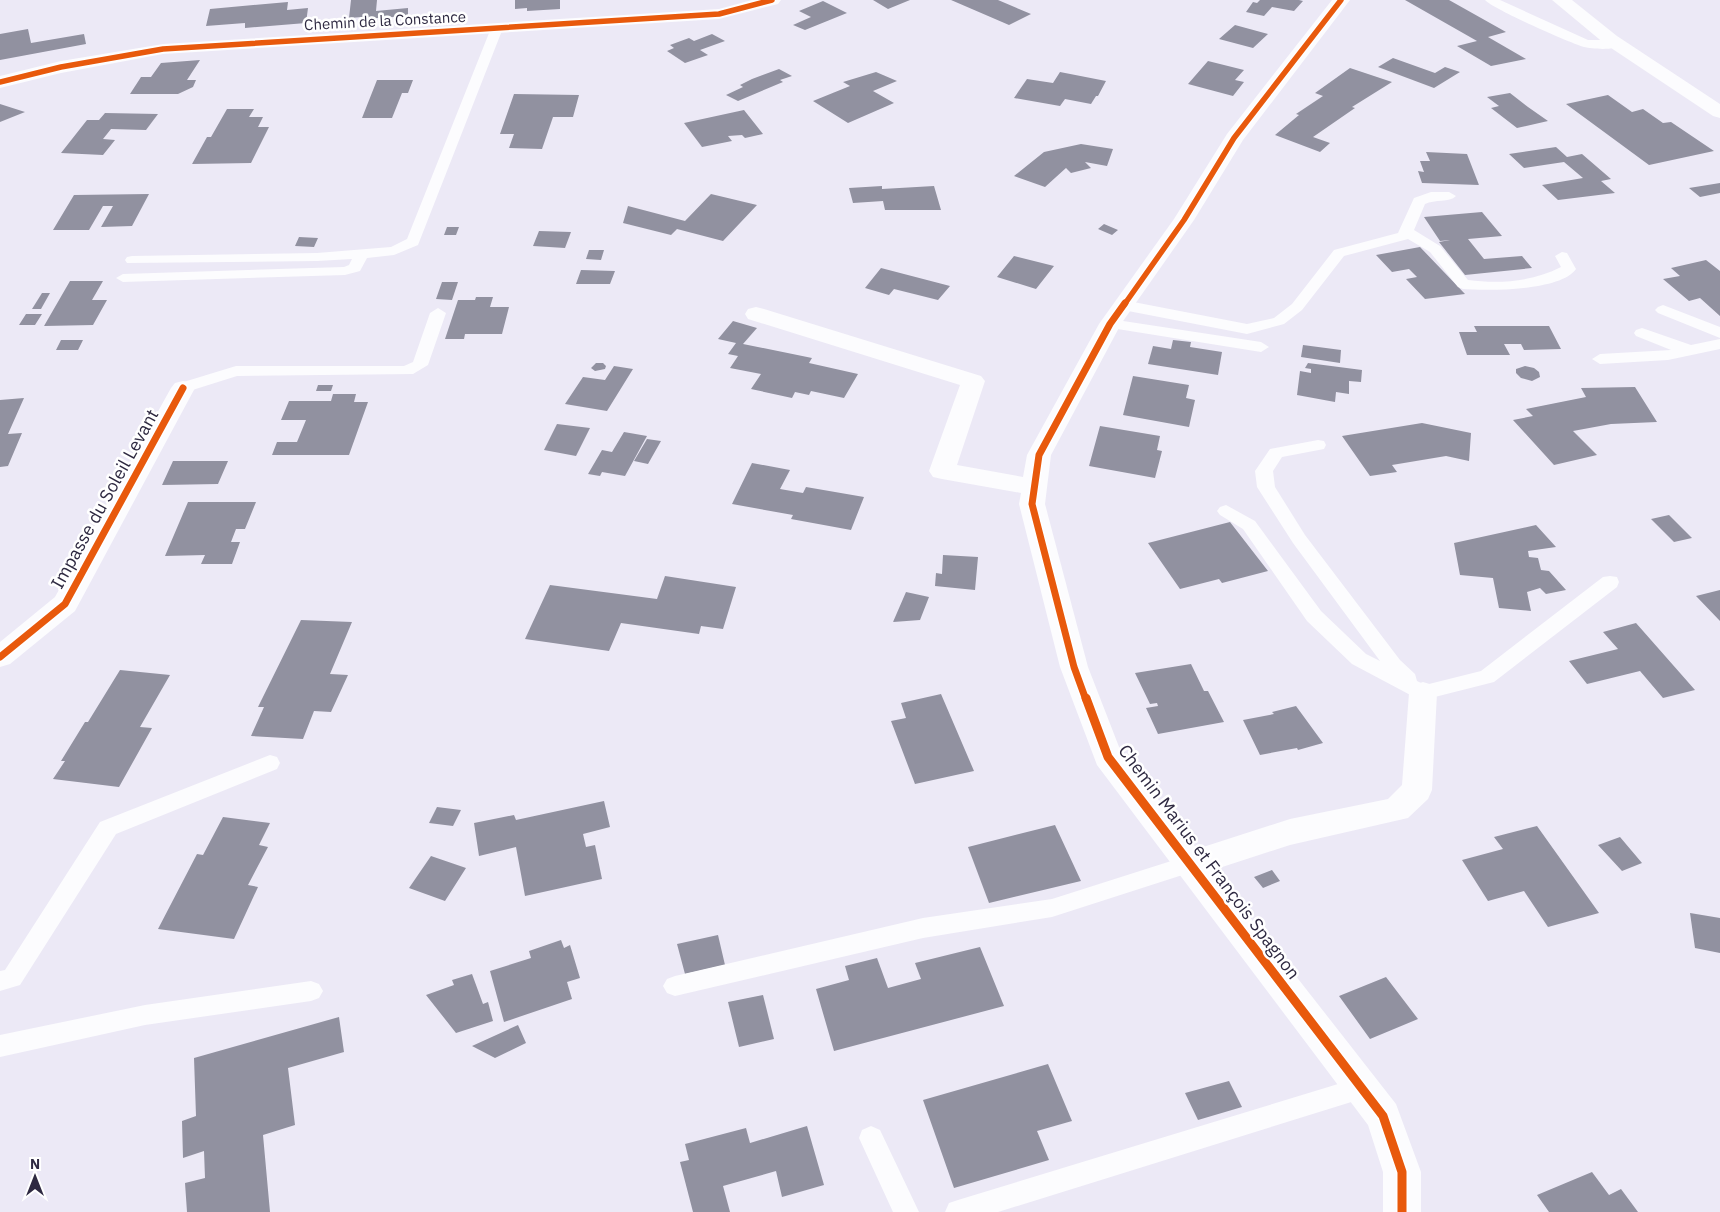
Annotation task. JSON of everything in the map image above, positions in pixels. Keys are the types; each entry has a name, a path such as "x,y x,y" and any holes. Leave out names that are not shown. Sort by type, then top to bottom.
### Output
{"street":[{"name":"Chemin de la Constance","path":"0,82 61,67 163,49 719,14 772,0"},
{"name":"Chemin Marius et François Spagnon","path":"1342,0 1234,138 1184,220 1117,314 1039,455 1032,504 1074,667 1108,757 1383,1116 1402,1172 1402,1212"},
{"path":"1566,2 1616,44 1720,112"},
{"path":"756,314 973,381 942,471 1034,487"},
{"name":"Impasse du Soleil Levant","path":"0,657 65,604 183,388"},
{"path":"1190,864 1290,832 1397,809 1417,790 1423,693"}],"lane":[{"path":"1491,0 1565,36 1587,44 1616,44"},
{"path":"132,260 317,257 394,251 413,242 496,28"},
{"path":"1117,314 1247,329 1279,321 1297,307 1340,253 1384,243 1404,236 1419,200 1431,196 1449,196"},
{"path":"1406,232 1434,249 1462,284 1488,288 1554,278 1569,269 1562,256"},
{"path":"123,278 346,271 355,268 361,254"},
{"path":"1663,310 1720,333"},
{"path":"183,388 236,371 407,371 420,365 438,313"},
{"path":"1117,314 1262,347"},
{"path":"1642,333 1664,344 1690,350"},
{"path":"1600,359 1668,355 1720,344"},
{"path":"1318,446 1276,453 1264,471 1266,487 1299,539 1393,665 1423,693"},
{"path":"1226,511 1249,525 1314,616 1359,659 1423,693 1487,677 1610,582"},
{"path":"0,980 12,978 108,828 270,762"},
{"path":"675,986 923,928 1052,908 1190,864"},
{"path":"0,1046 145,1015 311,991"},
{"path":"958,1212 1361,1088"},
{"path":"871,1138 906,1212"}],"building":[{"path":"351,0 377,0 376,11 408,8 408,16 349,18"},
{"path":"515,0 560,0 560,9 527,11 527,8 515,9"},
{"path":"873,0 910,0 888,9"},
{"path":"951,0 998,0 1031,14 1009,25"},
{"path":"1260,0 1303,1 1294,11 1272,7 1264,16 1246,12 1253,2 1257,3"},
{"path":"1405,0 1449,0 1506,32 1488,37 1526,59 1491,66 1457,46 1477,41"},
{"path":"823,1 847,13 805,30 793,25 811,17 799,11"},
{"path":"288,2 287,10 308,8 306,23 245,28 245,23 206,26 210,9"},
{"path":"1235,25 1268,34 1253,48 1219,39"},
{"path":"28,29 31,43 84,34 86,44 0,60 0,34"},
{"path":"712,34 725,41 700,50 708,55 685,63 667,51 674,48 670,45 689,38 694,41"},
{"path":"1393,58 1435,73 1445,67 1460,72 1434,88 1378,67"},
{"path":"200,60 187,80 196,80 193,87 178,94 130,94 141,77 151,77 161,63"},
{"path":"1208,61 1244,70 1235,80 1244,82 1233,96 1188,84"},
{"path":"1350,68 1392,82 1352,107 1355,108 1313,137 1330,143 1320,152 1275,135 1299,115 1296,114 1323,96 1315,93"},
{"path":"779,69 792,76 780,80 783,82 738,101 726,95 743,87 740,85 752,79"},
{"path":"876,72 897,81 873,91 894,103 848,123 813,101 850,86 843,82"},
{"path":"1060,72 1106,81 1091,104 1065,99 1060,106 1014,98 1027,79 1053,83"},
{"path":"377,80 413,80 408,93 402,93 392,118 362,118"},
{"path":"1510,93 1548,121 1517,128 1491,108 1499,106 1487,97"},
{"path":"514,94 579,95 573,117 553,117 542,149 509,148 514,134 500,134"},
{"path":"1608,95 1632,112 1643,109 1663,123 1671,122 1714,151 1649,165 1566,104"},
{"path":"0,104 25,112 0,122"},
{"path":"227,109 254,109 249,117 263,117 258,127 269,127 251,163 192,164 207,137 211,137"},
{"path":"744,110 763,134 745,138 742,135 728,136 732,141 702,147 684,123"},
{"path":"105,113 158,114 146,130 111,129 103,139 115,140 103,155 61,153 87,120 99,120"},
{"path":"1081,144 1113,149 1107,166 1085,162 1091,168 1071,173 1066,168 1045,187 1014,176 1044,152"},
{"path":"1556,147 1567,157 1582,154 1611,179 1601,181 1615,193 1558,200 1542,185 1583,178 1564,162 1524,168 1509,154"},
{"path":"1426,152 1467,154 1479,185 1422,183 1418,171 1424,172 1420,161 1430,161"},
{"path":"1720,183 1720,193 1700,197 1689,188"},
{"path":"882,186 882,189 934,186 941,210 885,210 883,201 853,203 849,188"},
{"path":"149,194 132,226 101,227 113,206 103,206 89,230 53,230 74,195"},
{"path":"711,194 757,205 723,241 677,229 671,235 623,223 628,206 685,221"},
{"path":"1482,212 1502,236 1468,239 1484,259 1522,256 1532,268 1465,275 1439,242 1450,240 1440,241 1424,217"},
{"path":"1104,224 1118,230 1112,235 1098,229"},
{"path":"447,227 459,227 456,235 444,235"},
{"path":"539,231 571,232 565,248 533,246"},
{"path":"299,237 318,238 314,247 295,246"},
{"path":"1420,247 1465,294 1425,299 1406,279 1417,277 1409,269 1392,272 1376,255"},
{"path":"589,250 604,250 601,260 586,259"},
{"path":"1014,256 1054,266 1036,289 997,277"},
{"path":"1706,260 1720,271 1720,316 1700,298 1689,301 1663,279 1680,276 1671,268"},
{"path":"881,268 950,286 938,300 894,289 889,295 865,288"},
{"path":"581,270 615,271 610,284 576,284"},
{"path":"70,281 103,281 92,300 107,300 93,325 44,326"},
{"path":"442,282 458,282 452,300 436,299"},
{"path":"42,293 50,293 41,309 32,309"},
{"path":"476,297 493,297 490,307 509,307 502,334 465,334 464,339 445,339 458,300 475,300"},
{"path":"26,314 42,314 35,325 19,325"},
{"path":"733,321 757,328 743,344 812,358 809,363 858,374 844,398 811,391 809,395 795,392 792,398 751,389 761,374 730,368 738,356 728,354 736,343 718,339"},
{"path":"1474,326 1549,326 1561,349 1524,350 1521,344 1504,344 1510,355 1467,355 1459,332 1477,332"},
{"path":"61,340 83,340 78,350 56,350"},
{"path":"1173,340 1191,342 1190,347 1222,352 1218,375 1148,364 1153,346 1171,349"},
{"path":"1303,345 1341,350 1340,363 1301,357"},
{"path":"596,363 603,363 606,366 605,369 595,371 591,368"},
{"path":"1308,363 1362,370 1361,382 1349,381 1349,394 1336,392 1335,402 1297,395 1300,371 1311,373 1311,369 1305,368"},
{"path":"614,366 633,369 607,411 565,404 583,377 605,380"},
{"path":"1525,366 1534,368 1539,372 1540,377 1532,381 1521,378 1516,373 1516,369"},
{"path":"1133,376 1189,385 1186,398 1195,400 1189,427 1123,415"},
{"path":"318,385 333,385 331,391 316,391"},
{"path":"1635,387 1657,422 1611,424 1573,431 1597,455 1554,465 1513,420 1533,416 1526,409 1586,397 1581,388"},
{"path":"333,394 356,394 354,402 368,402 349,455 272,455 277,442 297,442 306,420 281,420 289,401 331,401"},
{"path":"24,398 8,434 22,433 8,466 0,467 0,400"},
{"path":"1422,423 1471,433 1469,461 1446,456 1392,465 1397,472 1370,476 1342,436"},
{"path":"557,424 590,428 576,456 544,450"},
{"path":"1100,426 1160,436 1157,450 1162,451 1155,478 1089,466"},
{"path":"624,432 647,436 625,476 602,472 600,476 588,474 602,450 612,452"},
{"path":"647,439 661,441 648,464 634,461"},
{"path":"173,461 228,461 218,484 162,485"},
{"path":"752,463 790,470 780,489 803,493 806,487 864,497 851,530 791,519 793,515 732,504"},
{"path":"188,502 256,502 245,529 236,529 231,542 240,542 232,564 201,564 205,555 165,556"},
{"path":"1669,515 1692,538 1674,542 1651,519"},
{"path":"1230,522 1268,571 1222,583 1219,579 1180,589 1148,543"},
{"path":"1536,525 1556,547 1528,551 1529,557 1538,558 1541,570 1549,571 1566,590 1546,594 1540,588 1527,592 1531,611 1499,608 1493,578 1460,575 1454,543"},
{"path":"943,555 978,557 975,590 935,586 936,573 942,574"},
{"path":"665,576 736,587 723,629 701,626 699,634 621,623 609,651 525,639 550,585 657,599"},
{"path":"1720,590 1720,621 1696,596"},
{"path":"906,592 929,597 920,620 893,622"},
{"path":"301,620 352,622 330,674 348,675 331,712 314,711 303,739 251,736 264,707 258,707"},
{"path":"1636,623 1695,690 1663,698 1640,671 1587,684 1569,661 1618,649 1603,632"},
{"path":"1191,664 1204,691 1208,691 1224,722 1158,734 1146,708 1158,706 1157,703 1150,704 1135,673"},
{"path":"120,670 170,675 140,727 152,728 119,787 53,779 65,761 61,761"},
{"path":"941,694 974,771 915,784 891,721 906,718 901,703"},
{"path":"1296,706 1323,743 1298,750 1297,748 1260,755 1243,720 1274,714 1272,712"},
{"path":"604,801 610,827 583,834 586,847 595,845 602,879 525,896 516,847 479,856 474,823 514,815 516,820"},
{"path":"437,807 461,810 453,826 429,823"},
{"path":"223,817 270,823 259,845 268,847 248,885 258,887 234,939 158,929 197,854 203,855"},
{"path":"1055,825 1081,881 989,903 968,847"},
{"path":"1537,826 1599,913 1548,927 1524,891 1488,901 1462,860 1503,849 1494,837"},
{"path":"1620,837 1642,863 1622,871 1598,845"},
{"path":"431,856 466,868 445,901 409,888"},
{"path":"1272,870 1280,881 1263,888 1254,877"},
{"path":"1690,913 1720,918 1720,953 1695,948"},
{"path":"718,935 725,965 685,974 677,944"},
{"path":"561,940 564,948 570,945 580,978 567,982 572,999 504,1022 490,971 531,958 529,951"},
{"path":"980,947 1004,1006 834,1051 816,989 849,980 845,966 877,958 888,988 921,979 915,963"},
{"path":"472,974 483,1004 488,1002 493,1021 456,1033 426,995 454,985 452,980"},
{"path":"1386,977 1418,1019 1370,1039 1339,996"},
{"path":"763,995 774,1039 739,1047 728,1002"},
{"path":"339,1017 344,1052 288,1068 295,1125 263,1135 270,1212 187,1212 185,1183 205,1178 204,1151 183,1158 182,1121 196,1116 194,1058"},
{"path":"518,1025 526,1043 495,1058 472,1046"},
{"path":"1048,1064 1072,1121 1037,1131 1049,1160 954,1188 923,1100"},
{"path":"1229,1081 1242,1107 1198,1120 1185,1093"},
{"path":"807,1126 824,1185 782,1197 776,1171 723,1186 730,1212 693,1212 680,1162 689,1160 685,1144 746,1128 750,1143"},
{"path":"1592,1172 1609,1195 1621,1189 1638,1212 1549,1212 1537,1195"}],"cycle path":[{"path":"0,82 61,67 163,49 719,14 772,0"},
{"path":"1341,0 1234,138 1184,220 1110,324 1039,455 1032,504 1074,667 1108,757 1383,1116 1402,1172 1402,1212"},
{"path":"0,657 65,604 183,388"}]}
